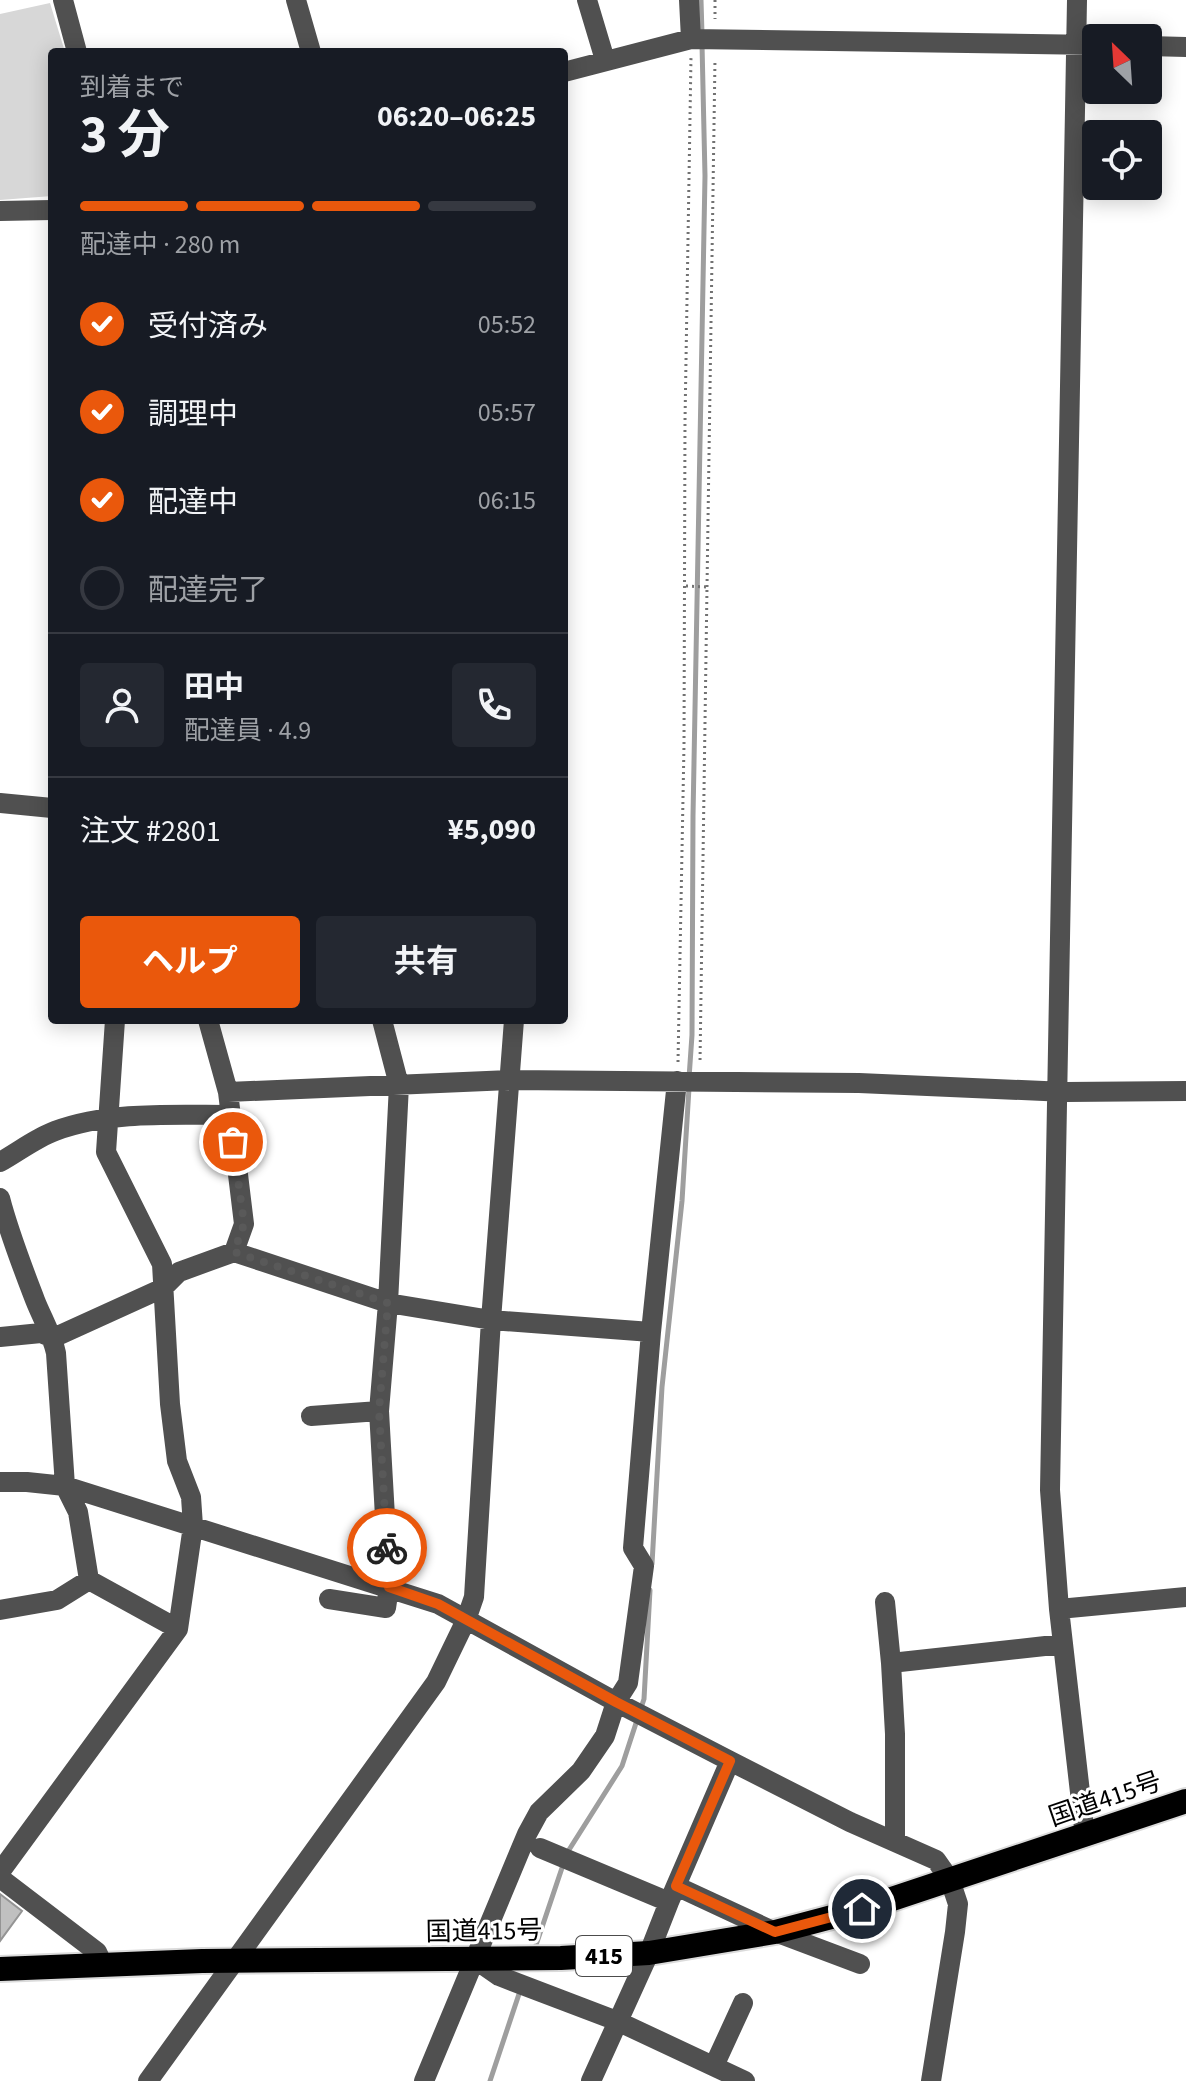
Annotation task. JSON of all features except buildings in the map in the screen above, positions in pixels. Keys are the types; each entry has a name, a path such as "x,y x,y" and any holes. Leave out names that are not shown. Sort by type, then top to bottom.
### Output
{"highway":[{"name":"国道415号","path":"0,1969 235,1961 561,1958 649,1953 775,1932 862,1909 1186,1801"}],"street":[{"path":"63,0 76,48"},
{"path":"296,0 310,48"},
{"path":"587,0 605,60"},
{"path":"689,0 691,39"},
{"path":"1077,0 1082,25"},
{"path":"568,71 691,39 1082,45"},
{"path":"1162,46 1186,47"},
{"path":"1084,104 1057,1092 1050,1490 1059,1609 1085,1836"},
{"path":"0,211 48,210"},
{"path":"0,803 48,808"},
{"path":"0,1872 178,1629 193,1526 191,1497 177,1461 170,1404 162,1264 106,1152 115,1024"},
{"path":"209,1024 228,1092 244,1224 234,1252"},
{"path":"329,1599 386,1608 389,1587 379,1411 399,1085 383,1024"},
{"path":"148,2081 436,1682 474,1597 514,1024"},
{"path":"228,1092 510,1080 859,1083 1057,1092 1186,1091"},
{"path":"424,2081 527,1834 539,1812 581,1771 605,1736 616,1702 628,1683 644,1566 633,1548 677,1081"},
{"path":"0,1162 54,1131 108,1118 230,1115"},
{"path":"0,1198 10,1237 53,1338 65,1486 78,1512 89,1580"},
{"path":"0,1337 41,1333 53,1338 163,1288 179,1272 234,1252 388,1303 491,1320 651,1332"},
{"path":"311,1416 379,1411"},
{"path":"0,1482 65,1486 438,1604 730,1761 850,1822 936,1860 950,1880 958,1904 931,2081"},
{"path":"89,1580 178,1629"},
{"path":"0,1610 57,1600 89,1580"},
{"path":"1059,1609 1186,1597"},
{"path":"885,1602 895,1734 895,1841"},
{"path":"891,1663 1063,1644"},
{"path":"591,2081 730,1761"},
{"path":"540,1848 860,1964"},
{"path":"0,1878 97,1952 103,1965"},
{"path":"476,1960 499,1976 617,2021 745,2081"},
{"path":"714,2066 743,2003"}],"path":[{"path":"677,1081 691,39"},
{"path":"700,1082 716,39"},
{"path":"686,586 707,587"}],"shaded area":[{"path":"50,3 64,48 48,48 48,196 0,200 0,14"}],"waterway":[{"path":"701,0 702,34"},
{"path":"689,1078 705,176 702,44"},
{"path":"652,1564 662,1387 682,1201 689,1088"},
{"path":"641,1708 650,1590"},
{"path":"567,1853 622,1766 638,1717"},
{"path":"534,1951 564,1862"},
{"path":"490,2081 520,1991"}],"way so far":[{"path":"233,1142 244,1224 234,1252 388,1303 379,1411 387,1548"}],"route":[{"path":"387,1548 389,1587 438,1604 730,1761 676,1886 775,1932 862,1909"}]}
